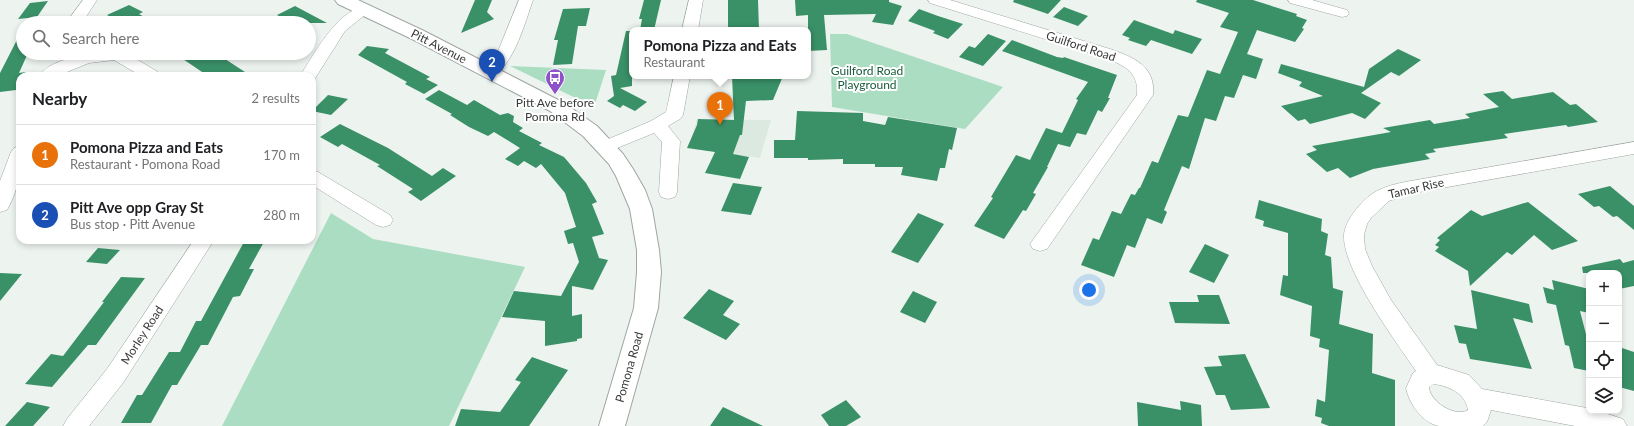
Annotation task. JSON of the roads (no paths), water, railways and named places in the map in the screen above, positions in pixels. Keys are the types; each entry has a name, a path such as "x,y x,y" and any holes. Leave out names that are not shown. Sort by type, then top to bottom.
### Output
{"street":[{"path":"79,16 90,0"},
{"name":"Pitt Avenue","path":"344,0 418,35 557,106 590,131 616,159 634,190 640,209 648,250 649,272 646,308"},
{"path":"489,72 502,58 526,0"},
{"path":"691,27 696,0"},
{"name":"Guilford Road","path":"935,0 1104,52 1125,60 1144,77 1147,86 1144,95 1040,244"},
{"path":"1295,0 1342,13"},
{"path":"311,72 339,28 364,10"},
{"path":"50,72 56,60"},
{"path":"54,72 81,60"},
{"path":"126,60 145,72"},
{"path":"605,147 657,125 674,116 681,79"},
{"path":"657,125 671,141 668,192"},
{"name":"Tamar Rise","path":"1432,374 1378,298 1358,259 1354,235 1362,214 1382,196 1405,188 1634,148"},
{"path":"0,205 16,163"},
{"path":"316,178 383,220"},
{"name":"Morley Road","path":"75,426 115,376 201,244"},
{"name":"Pomona Road","path":"612,426 646,308"},
{"path":"1432,374 1441,375 1462,383 1470,390 1477,398 1480,412 1477,417 1472,421 1458,424 1438,415 1422,401 1418,394 1417,387 1424,377 1432,374"},
{"path":"1477,398 1587,418 1615,426"}],"place":[{"name":"Pitt Ave opp Gray St","path":"492,82"},
{"name":"Pitt Ave before Pomona Rd","path":"555,95"},
{"name":"Pomona Pizza and Eats","path":"720,125"}],"park label":[{"name":"Guilford Road Playground","path":"867,77"}]}
